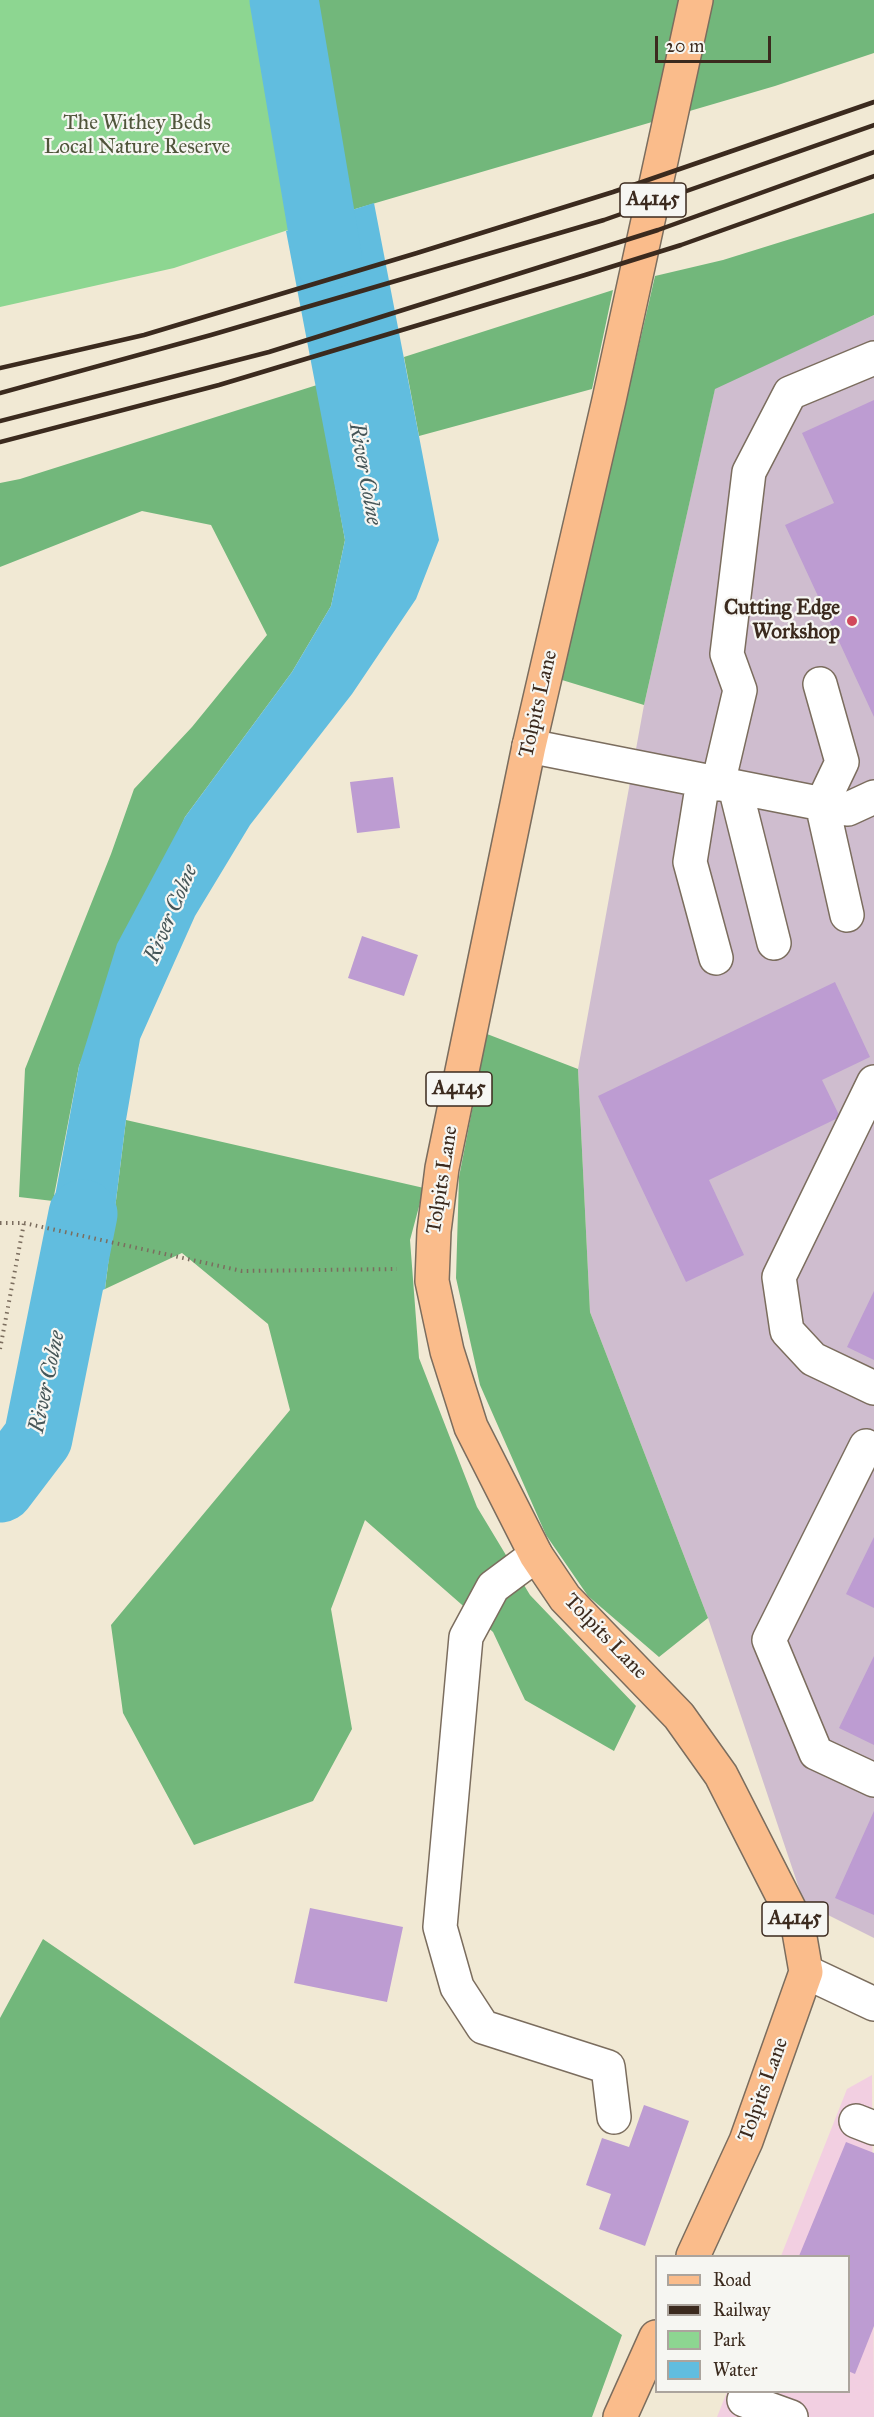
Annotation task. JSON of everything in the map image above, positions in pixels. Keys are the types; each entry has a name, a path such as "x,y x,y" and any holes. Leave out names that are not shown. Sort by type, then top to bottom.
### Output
{"main road":[{"name":"Tolpits Lane","path":"693,2255 746,2141 806,1972 798,1926 721,1775 679,1716 565,1598 536,1555 471,1427 447,1351 432,1281 434,1231 442,1168 529,746 606,412 696,0"},
{"path":"620,2417 655,2341"}],"street":[{"path":"716,958 690,862 719,784 740,690 727,654 749,472 790,393 874,358"},
{"path":"820,684 842,762 822,804 847,915"},
{"path":"529,746 848,809 874,797"},
{"path":"719,784 774,943"},
{"path":"874,1082 779,1276 786,1331 813,1359 874,1388"},
{"path":"866,1446 769,1640 816,1753 874,1780"},
{"path":"536,1555 493,1587 466,1637 440,1927 457,1987 483,2026 608,2067 614,2117"},
{"path":"806,1972 874,2004"},
{"path":"744,2400 791,2417"}],"path":[{"path":"0,1223 24,1223 242,1270 397,1269 432,1281"},
{"path":"0,1349 24,1223"}],"shaded area":[{"path":"874,315 874,1938 804,1903 708,1618 590,1312 578,1069 644,705 715,388"},
{"path":"872,2075 874,2417 717,2417 727,2393 850,2393 850,2255 781,2255 847,2089"}],"green space":[{"name":"The Withey Beds Local Nature Reserve","path":"0,0 284,0 321,219 174,268 0,307"},
{"path":"284,0 874,0 874,53 775,86 321,219"},
{"path":"874,213 874,315 715,389 644,705 562,680 655,276 723,260"},
{"path":"613,290 592,389 419,436 404,357"},
{"path":"317,385 345,540 331,606 292,672 185,817 79,1066 53,1201 19,1197 25,1069 111,854 134,789 192,727 267,635 211,525 142,511 0,567 0,483 20,479"},
{"path":"487,1034 578,1069 590,1312 708,1618 659,1657 588,1596 546,1535 480,1385 456,1278 459,1177"},
{"path":"126,1120 424,1188 410,1240 419,1358 477,1507 530,1595 636,1706 614,1751 525,1700 493,1632 365,1520 331,1609 352,1729 313,1801 194,1845 123,1713 111,1625 290,1410 268,1324 182,1253 105,1289"},
{"path":"43,1939 622,2335 592,2417 0,2417 0,2018"}],"water":[{"path":"374,203 439,540 416,599 352,694 250,825 195,916 140,1039 126,1120 105,1289 32,1321 79,1066 117,944 185,817 292,672 331,606 345,540 286,231"}],"building":[{"name":"Cutting Edge Workshop","path":"874,400 874,717 785,525 834,503 802,433"},
{"path":"393,777 400,828 357,833 350,782"},
{"path":"362,936 418,955 404,996 348,978"},
{"path":"835,982 870,1057 822,1080 840,1117 709,1180 744,1255 686,1282 598,1096"},
{"path":"874,1291 874,1360 847,1347"},
{"path":"874,1537 874,1608 846,1594"},
{"path":"874,1656 874,1745 839,1728"},
{"path":"874,1811 874,1915 835,1898"},
{"path":"310,1908 403,1927 387,2002 294,1983"},
{"path":"644,2105 689,2121 645,2246 599,2229 611,2194 586,2185 602,2138 629,2147"},
{"path":"846,2142 874,2153 874,2326 855,2374 850,2372 850,2255 799,2255"}],"waterway":[{"name":"River Colne","path":"284,0 327,256"},
{"name":"River Colne","path":"0,1488 38,1438 83,1214"}],"railway":[{"path":"0,368 144,335 417,253 613,192 874,102"},
{"path":"0,393 211,335 604,220 874,125"},
{"path":"0,421 269,352 658,230 874,152"},
{"path":"0,442 219,385 585,275 681,245 874,176"}],"place":[{"name":"Cutting Edge Workshop","path":"852,621"}]}
